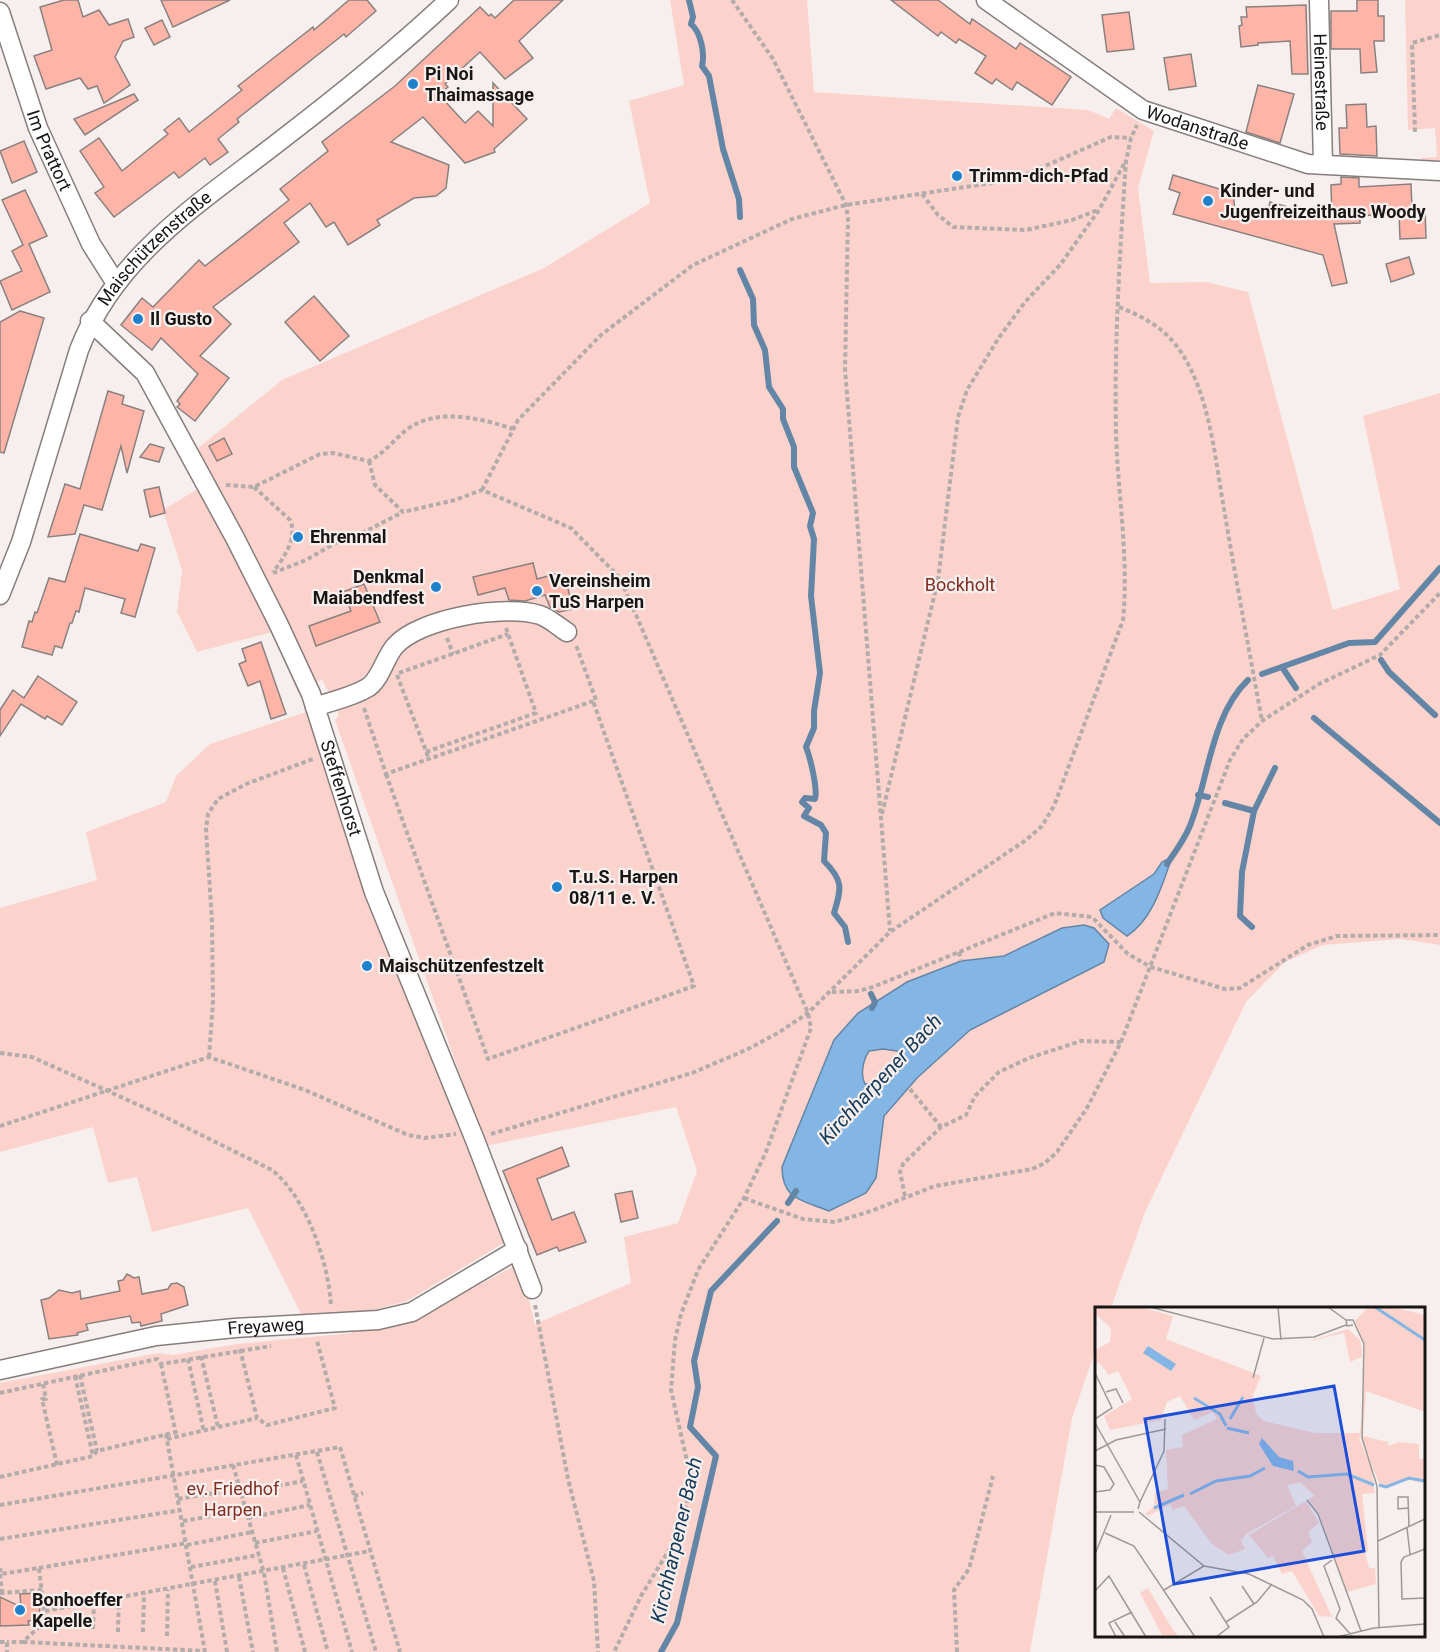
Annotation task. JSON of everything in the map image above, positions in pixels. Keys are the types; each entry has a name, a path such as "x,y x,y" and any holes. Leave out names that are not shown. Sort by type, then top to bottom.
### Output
{"street":[{"name":"Maischützenstraße","path":"0,595 21,542 90,321 115,282 188,211 409,38 449,0"},
{"name":"Wodanstraße","path":"986,0 1143,110 1308,164 1440,171"},
{"name":"Heinestraße","path":"1319,0 1323,164"},
{"name":"Im Prattort","path":"0,12 38,128 91,244 115,282"},
{"name":"Steffenhorst","path":"90,321 145,373 278,623 315,707 374,892 475,1140 532,1289"},
{"path":"315,707 369,688 395,646 409,636 462,616 516,610 542,616 567,632"},
{"name":"Freyaweg","path":"0,1370 156,1336 235,1328 378,1320 412,1312 518,1249"}],"path":[{"path":"732,0 773,59 846,205 848,218 845,369 890,932"},
{"path":"1415,132 1412,44 1440,35"},
{"path":"0,1126 209,1058 306,1090 408,1135 425,1138 456,1134 475,1140 692,1073 746,1050 808,1013 890,932 1026,840 1042,826 1054,806 1123,620 1126,591 1116,432 1119,307 1126,161 1131,138 1143,110"},
{"path":"254,487 290,520 293,527 292,538 273,573 306,560 341,540 403,512 456,500 482,490 513,429 601,335 693,265 792,219 846,205 992,183 1027,174 1111,137 1131,138"},
{"path":"881,818 938,580 958,417 967,390 1025,302 1060,265 1099,210 1126,161"},
{"path":"922,194 938,215 953,227 1026,230 1072,220 1099,210"},
{"path":"1119,307 1149,320 1170,338 1190,369 1200,394 1207,420 1262,721"},
{"path":"204,482 254,487 320,454 333,453 369,460 408,429 432,418 484,420 513,429"},
{"path":"369,460 375,485 403,512"},
{"path":"482,490 571,528 620,578 808,1013 811,1028 766,1152 744,1198 698,1270 681,1314 675,1340 670,1390 691,1479 686,1506 672,1545 641,1596 614,1652"},
{"path":"744,1198 819,1222 848,1219 935,1186 1032,1169 1045,1163 1057,1152 1087,1108 1121,1042 1152,967 1230,760 1243,739 1262,721 1319,684 1380,655 1440,593"},
{"path":"426,752 536,713 500,611"},
{"path":"386,774 596,700 580,652 567,632"},
{"path":"397,674 508,634"},
{"path":"390,654 429,759"},
{"path":"358,692 488,1059 694,986 593,700"},
{"path":"209,1058 213,1001 212,922 206,829 208,814 218,799 246,784 331,753"},
{"path":"831,992 859,991 873,987 1055,913 1092,917 1128,954 1152,967 1225,989 1240,988 1308,945 1337,936 1440,935"},
{"path":"959,952 961,961"},
{"path":"905,1196 900,1172 903,1164 941,1127 966,1114 975,1096 999,1072 1029,1058 1081,1041 1121,1042"},
{"path":"0,1053 32,1057 256,1161 284,1180 295,1196 327,1268 332,1305 327,1324"},
{"path":"910,1089 941,1127"},
{"path":"532,1289 568,1479 594,1581 598,1652"},
{"path":"240,1349 256,1418 267,1425 335,1408 319,1341 308,1342"},
{"path":"161,1365 240,1349 274,1346"},
{"path":"201,1356 218,1427"},
{"path":"0,1393 157,1359 161,1365 177,1437"},
{"path":"188,1359 204,1432"},
{"path":"77,1376 97,1451"},
{"path":"77,1376 93,1456"},
{"path":"43,1384 46,1399 42,1400 57,1465"},
{"path":"0,1477 93,1456 97,1451 204,1432 256,1418"},
{"path":"167,1437 176,1432"},
{"path":"0,1642 205,1652 167,1437"},
{"path":"0,1505 340,1448 400,1652"},
{"path":"317,1452 376,1652"},
{"path":"296,1455 352,1652"},
{"path":"233,1465 264,1573 277,1652"},
{"path":"957,1652 954,1590 969,1569 993,1476"},
{"path":"178,1500 303,1481"},
{"path":"354,1496 363,1493"},
{"path":"248,1518 310,1505"},
{"path":"0,1539 181,1510"},
{"path":"183,1521 246,1510"},
{"path":"255,1543 317,1531"},
{"path":"0,1568 1,1574 252,1532"},
{"path":"45,1611 264,1573 370,1551"},
{"path":"190,1567 259,1555"},
{"path":"304,1564 328,1652"},
{"path":"23,1642 45,1621 39,1568"},
{"path":"283,1568 304,1652"},
{"path":"0,1574 1,1592 42,1590"},
{"path":"239,1577 253,1652"},
{"path":"215,1581 227,1652"},
{"path":"167,1636 168,1590"},
{"path":"143,1632 144,1594"},
{"path":"118,1632 119,1598"},
{"path":"93,1629 94,1604"},
{"path":"7,1642 7,1652"}],"green space":[{"name":"Bockholt","path":"670,0 807,0 814,92 1088,110 1109,119 1116,108 1154,131 1138,188 1150,283 1206,282 1248,292 1333,610 1400,589 1363,416 1440,393 1440,945 1400,939 1323,945 1285,962 1246,1002 1145,1212 1111,1307 1095,1307 1095,1352 1072,1418 1030,1652 0,1652 0,1383 158,1353 172,1355 237,1344 352,1333 352,1330 414,1319 520,1263 535,1324 631,1283 624,1237 678,1223 697,1171 676,1107 485,1146 335,720 339,715 322,679 298,693 272,632 197,652 177,612 182,570 163,510 209,482 192,453 282,380 544,268 650,203 629,101 684,85","holes":["1062,928 1104,962 970,1030 917,1078 884,1116 876,1178 834,1040 858,1013 907,982 961,961 1004,956"]},
{"path":"1405,0 1440,0 1440,165 1421,165 1421,158 1437,157 1435,128 1408,130"},
{"path":"309,711 368,892 507,1241 407,1301 350,1316 303,1318 248,1208 152,1232 137,1177 108,1183 93,1127 0,1152 0,908 97,880 86,832 166,802 176,776 210,744"},
{"path":"883,1049 897,1051 903,1060 880,1083 865,1084 862,1072 869,1051"}],"water":[{"path":"1172,857 1156,901 1136,929 1127,936 1103,918 1100,910 1154,874 1162,862"},
{"path":"1084,925 1094,928 1109,944 1104,962 970,1030 917,1078 884,1116 876,1178 866,1193 829,1211 802,1201 790,1193 783,1178 782,1167 834,1040 858,1013 907,982 961,961 1004,956 1062,928","holes":["883,1049 897,1051 903,1060 880,1083 865,1084 863,1068 869,1051"]}],"building":[{"path":"64,0 78,0 83,17 99,10 109,25 128,19 134,37 123,41 115,57 130,85 104,103 97,86 88,89 80,78 46,89 34,56 52,50 40,7"},
{"path":"161,0 230,0 173,27"},
{"path":"349,0 367,0 376,11 346,37 344,34 237,119 239,122 218,139 228,152 210,165 205,158 179,178 174,172 114,217 95,193 104,187 80,151 99,138 122,171 168,134 164,130 179,118 189,132 242,90 238,86 313,27 314,30"},
{"path":"514,0 563,0 519,41 533,58 505,79 480,52 445,84 448,87 442,92 445,96 442,98 465,123 478,111 493,126 493,83 527,119 494,149 495,152 465,163 423,117 391,142 449,165 446,188 436,196 414,198 377,220 380,225 348,245 334,222 326,227 310,203 284,223 299,242 213,307 231,324 200,356 229,378 195,421 177,407 180,404 177,401 198,374 161,338 152,350 121,325 142,298 153,307 199,260 205,266 289,200 280,189 328,151 322,142 395,86 480,7 489,16 491,14 495,18"},
{"path":"891,0 938,0 970,24 972,19 1016,49 1020,43 1071,77 1052,105 1017,82 1012,90 996,79 992,84 975,73 986,56 959,39 956,43 941,32 938,36"},
{"path":"1357,0 1378,0 1378,16 1384,16 1384,41 1374,41 1377,72 1361,73 1360,49 1331,49 1331,11 1357,11"},
{"path":"1306,5 1308,74 1292,74 1290,41 1258,43 1258,45 1241,47 1239,26 1242,25 1241,17 1247,17 1246,7"},
{"path":"1129,12 1134,49 1107,52 1102,15"},
{"path":"162,20 170,37 154,45 145,28"},
{"path":"1191,54 1196,86 1169,90 1164,58"},
{"path":"1258,85 1294,94 1280,143 1246,132"},
{"path":"134,94 138,100 85,135 74,119"},
{"path":"1366,104 1367,127 1376,126 1377,156 1340,154 1339,128 1347,128 1346,105"},
{"path":"24,141 37,172 12,183 0,151"},
{"path":"1173,175 1233,193 1235,210 1266,219 1270,202 1332,219 1331,185 1341,184 1341,177 1359,178 1359,187 1411,184 1412,209 1425,209 1426,238 1400,239 1399,213 1360,216 1360,223 1334,224 1347,283 1332,286 1323,255 1173,214 1180,193 1169,189"},
{"path":"25,190 47,236 29,244 50,292 12,310 0,281 22,271 12,251 23,245 2,200"},
{"path":"1409,257 1414,274 1391,282 1386,264"},
{"path":"314,296 349,336 320,361 285,322"},
{"path":"20,311 44,318 4,453 0,452 0,322"},
{"path":"108,391 124,396 122,404 144,411 127,473 121,446 102,510 84,505 75,534 48,537 65,484 80,489"},
{"path":"224,438 232,454 217,461 209,446"},
{"path":"150,444 164,448 159,462 140,457"},
{"path":"159,487 165,513 150,517 144,490"},
{"path":"80,534 138,551 141,544 155,548 135,617 121,613 125,599 85,588 79,612 76,611 70,623 62,648 55,646 52,655 22,647 29,621 32,622 35,612 37,613 49,578 65,582"},
{"name":"Vereinsheim TuS Harpen","path":"533,563 537,579 559,573 563,587 567,585 573,609 559,612 550,607 545,595 525,601 509,600 505,588 478,595 473,577"},
{"path":"364,584 380,622 316,646 309,626 351,611 343,592"},
{"path":"261,642 286,714 271,719 260,681 248,686 239,664 246,661 242,649"},
{"path":"38,676 77,702 62,725 47,716 45,719 21,704 0,736 0,710 13,690 24,698"},
{"path":"562,1147 569,1166 537,1179 552,1220 574,1212 586,1242 559,1251 557,1247 537,1255 503,1171"},
{"path":"632,1191 638,1218 621,1222 615,1194"},
{"path":"127,1274 134,1278 139,1277 142,1294 168,1289 171,1284 177,1283 184,1287 188,1305 161,1314 162,1321 141,1326 140,1322 132,1323 130,1316 86,1324 88,1330 77,1333 78,1335 49,1339 41,1300 49,1298 59,1290 72,1293 80,1291 81,1299 120,1291 118,1281 123,1280"},
{"name":"Bonhoeffer Kapelle","path":"39,1593 40,1620 28,1621 29,1625 0,1626 0,1597 21,1607 20,1594"}],"waterway":[{"path":"689,0 693,17 691,24 701,44 702,66 709,76 723,149 739,199 740,217"},
{"path":"740,270 753,299 754,325 765,350 769,387 783,409 783,419 794,447 794,467 813,513 810,526 814,539 811,596 820,673 814,711 814,728 806,747 816,794 815,799 805,798 802,802 809,808 804,816 821,825 826,833 824,861 835,873 839,884 834,913 845,927 848,942"},
{"name":"Kirchharpener Bach","path":"1262,674 1349,643 1375,642 1440,568"},
{"path":"1381,660 1389,672 1435,715"},
{"path":"1282,667 1296,688"},
{"name":"Kirchharpener Bach","path":"1167,864 1189,828 1211,751 1225,712 1235,695 1248,680"},
{"path":"1314,718 1440,823"},
{"path":"1254,811 1275,768"},
{"path":"1198,795 1208,797"},
{"path":"1225,803 1254,811 1242,872 1240,916 1252,927"},
{"path":"871,994 875,1002 872,1008"},
{"name":"Kirchharpener Bach","path":"788,1203 796,1191"},
{"name":"Kirchharpener Bach","path":"661,1652 677,1623 716,1456 690,1427 698,1387 694,1361 711,1291 777,1221"}],"place":[{"name":"Pi Noi Thaimassage","path":"413,84"},
{"name":"Trimm-dich-Pfad","path":"957,176"},
{"name":"Kinder- und Jugenfreizeithaus Woody","path":"1208,201"},
{"name":"Il Gusto","path":"138,319"},
{"name":"Ehrenmal","path":"298,537"},
{"name":"Denkmal Maiabendfest","path":"436,587"},
{"name":"Vereinsheim TuS Harpen","path":"537,591"},
{"name":"T.u.S. Harpen 08/11 e. V.","path":"557,887"},
{"name":"Maischützenfestzelt","path":"367,966"},
{"name":"Bonhoeffer Kapelle","path":"20,1610"}],"park label":[{"name":"ev. Friedhof Harpen","path":"233,1499"}]}
